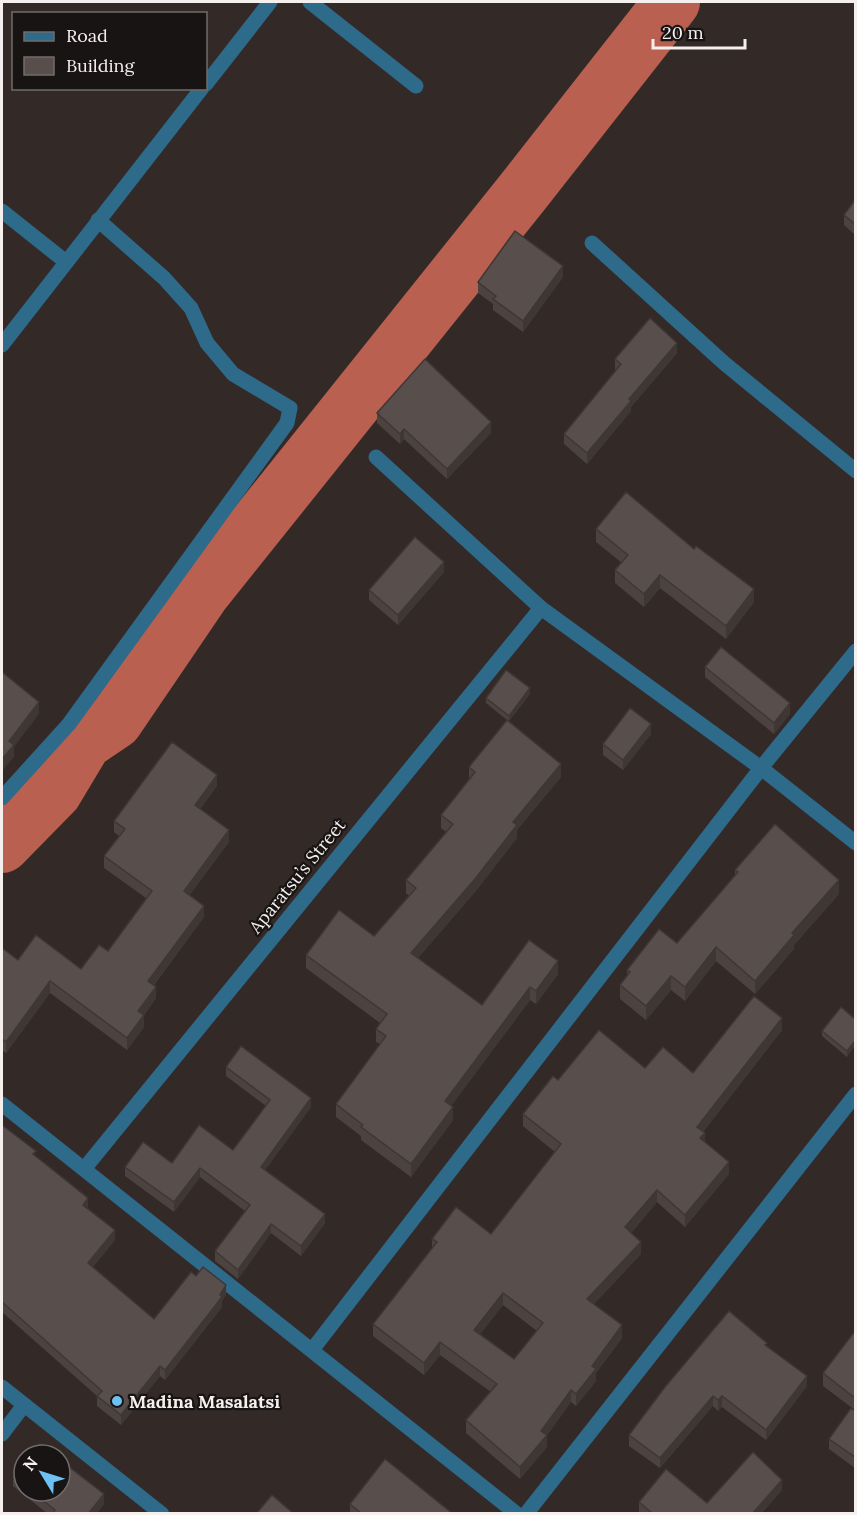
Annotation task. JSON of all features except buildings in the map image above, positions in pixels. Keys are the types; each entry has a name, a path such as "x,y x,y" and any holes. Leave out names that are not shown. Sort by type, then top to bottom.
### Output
{"street":[{"path":"207,83 270,2"},
{"path":"310,2 416,86"},
{"path":"2,345 200,90"},
{"path":"2,211 66,262"},
{"path":"2,798 69,724 287,423 290,408 233,374 207,343 191,308 164,278 98,220"},
{"path":"592,243 723,363 855,471"},
{"path":"376,457 541,608 761,768 855,843"},
{"name":"Aparatsu’s Street","path":"84,1169 541,608"},
{"path":"312,1350 761,768 855,651"},
{"path":"526,1514 855,1094"},
{"path":"2,1104 518,1514"},
{"path":"2,1387 162,1514"},
{"path":"2,1434 24,1406"}],"waterway":[{"path":"2,845 54,792 84,742 115,721 202,593 672,2"}],"place":[{"name":"Madina Masalatsi","path":"117,1401"}]}
